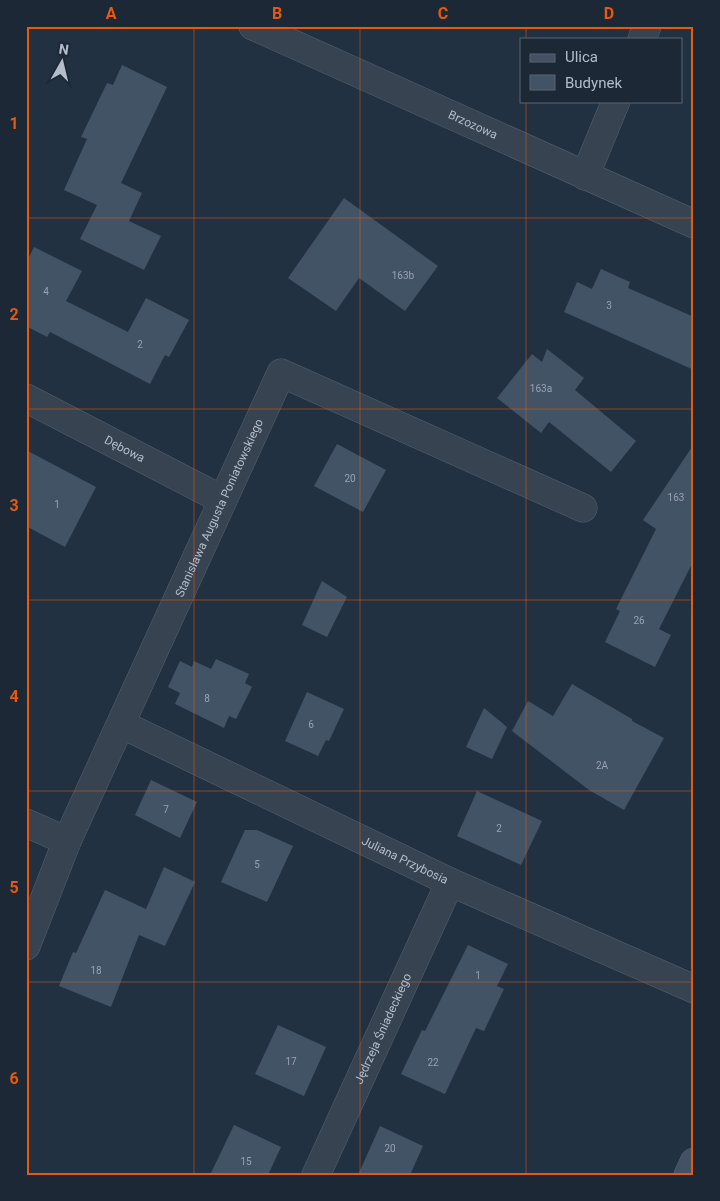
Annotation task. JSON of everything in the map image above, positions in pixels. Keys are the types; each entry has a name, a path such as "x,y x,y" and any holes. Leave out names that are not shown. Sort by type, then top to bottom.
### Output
{"main road":[{"path":"688,1175 694,1162"}],"street":[{"name":"Brzozowa","path":"253,26 694,224"},
{"path":"642,38 647,26"},
{"path":"585,176 616,102"},
{"name":"Stanisława Augusta Poniatowskiego","path":"26,946 67,841 281,373 583,508"},
{"name":"Dębowa","path":"26,398 223,500"},
{"name":"Juliana Przybosia","path":"121,724 450,882 694,989"},
{"path":"26,823 67,841"},
{"name":"Jędrzeja Śniadeckiego","path":"316,1175 450,882"}],"building":[{"path":"122,65 167,87 121,183 142,193 129,221 161,236 144,270 80,239 97,205 64,190 87,139 81,137 107,83 113,85"},
{"path":"344,198 438,266 405,311 359,278 336,311 288,278"},
{"path":"34,247 82,271 66,301 128,332 146,298 189,320 169,357 165,355 150,384 50,332 47,337 26,326 26,263"},
{"path":"601,269 630,282 628,288 694,317 694,370 564,312 577,282 592,289"},
{"path":"547,349 584,378 575,390 636,441 611,472 549,422 541,433 497,398 532,354 542,362"},
{"path":"337,444 386,470 363,512 314,486"},
{"path":"694,444 694,560 659,629 671,635 655,667 605,642 620,611 616,609 656,529 643,520"},
{"path":"26,450 96,487 65,547 26,526"},
{"path":"322,581 347,597 327,637 302,625"},
{"path":"216,659 249,674 245,683 252,687 236,719 229,716 224,728 175,704 180,693 168,687 180,661 192,667 194,661 211,669"},
{"path":"572,684 632,719 632,721 664,738 624,810 589,790 512,731 528,701 553,716"},
{"path":"307,692 344,709 329,741 326,740 318,756 285,741"},
{"path":"484,708 507,727 492,759 466,747"},
{"path":"151,780 197,802 180,838 135,815"},
{"path":"477,791 542,821 521,865 457,836"},
{"path":"245,830 257,830 293,846 267,902 221,882"},
{"path":"164,867 195,882 165,946 139,935 111,1007 59,986 73,952 76,953 105,890 146,909"},
{"path":"468,945 508,964 497,986 504,989 484,1031 476,1028 445,1094 401,1074 422,1030 425,1031"},
{"path":"278,1025 326,1047 304,1096 255,1074"},
{"path":"234,1125 281,1147 268,1175 210,1175"},
{"path":"380,1126 423,1146 410,1175 358,1175"}]}
